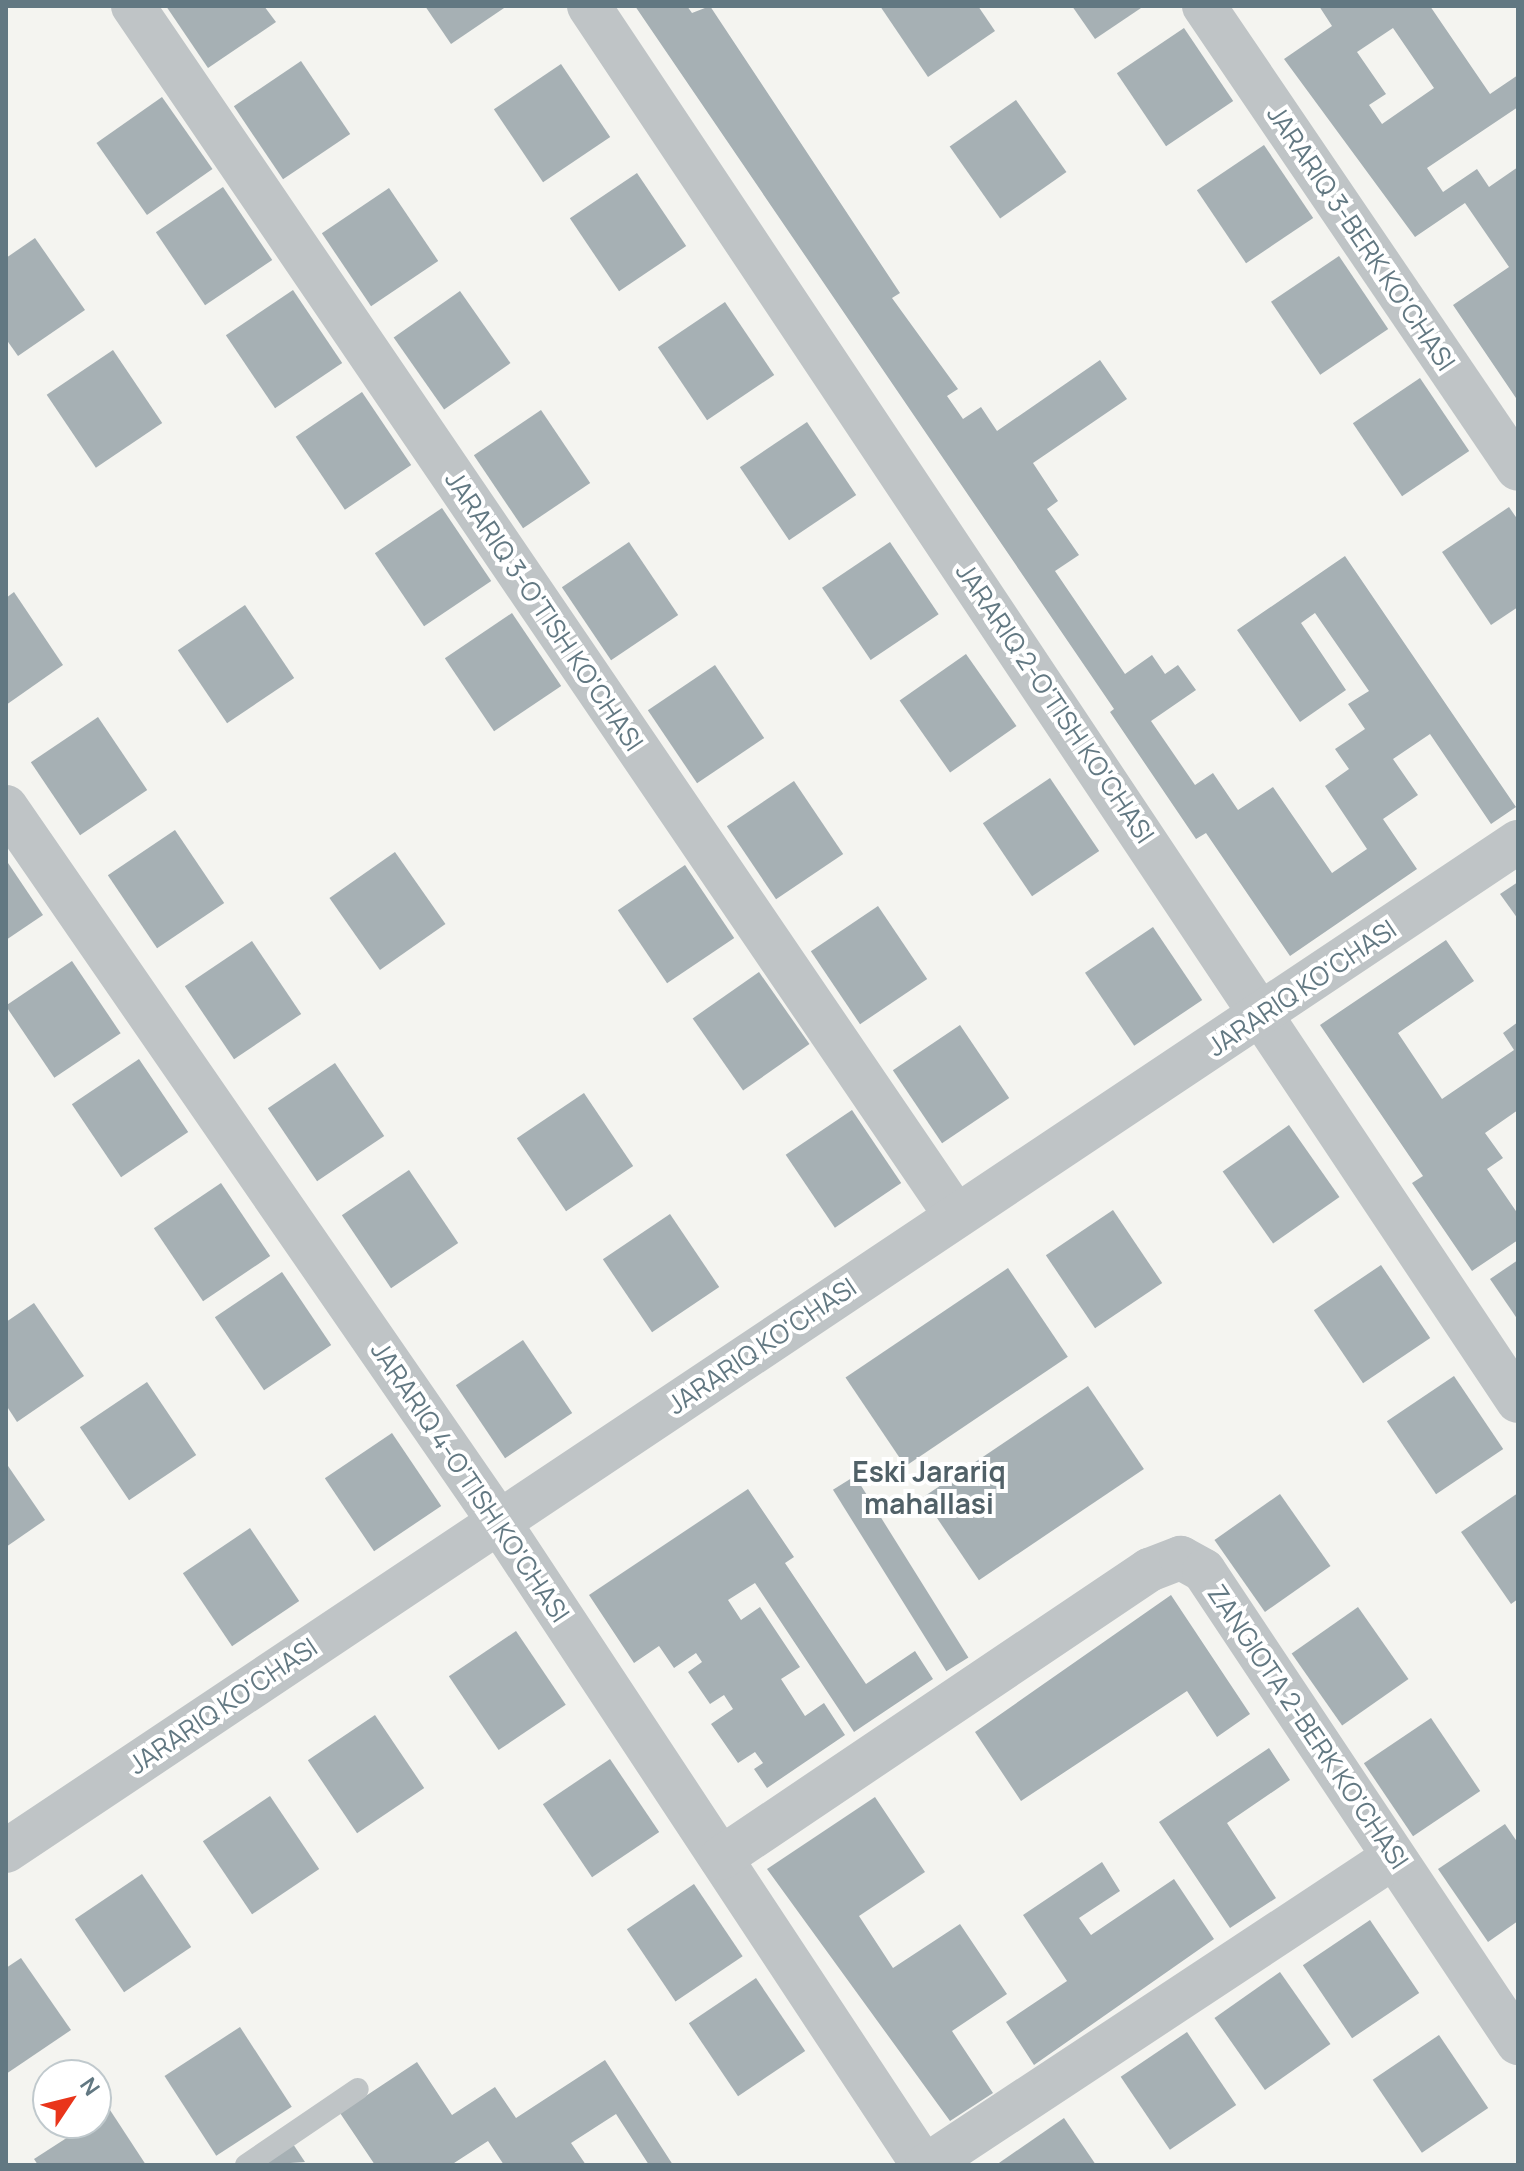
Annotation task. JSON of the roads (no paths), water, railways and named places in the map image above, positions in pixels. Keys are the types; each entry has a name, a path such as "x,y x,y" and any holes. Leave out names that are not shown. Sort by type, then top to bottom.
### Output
{"street":[{"name":"JARARIQ 3-O'TISH KO'CHASI","path":"133,6 956,1216"},
{"name":"JARARIQ 2-O'TISH KO'CHASI","path":"589,6 1518,1401"},
{"name":"JARARIQ 3-BERK KO'CHASI","path":"1204,6 1518,469"},
{"name":"JARARIQ 4-O'TISH KO'CHASI","path":"6,807 499,1522 925,2165"},
{"name":"JARARIQ KO'CHASI","path":"6,1851 1518,842"},
{"name":"ZANGIOTA 2-BERK KO'CHASI","path":"721,1858 1149,1570 1181,1558 1204,1571 1518,2043"},
{"path":"925,2165 1394,1857"}],"lane":[{"path":"246,2165 358,2089"}],"district":[{"name":"Eski Jarariq mahallasi","path":"929,1487"}]}
